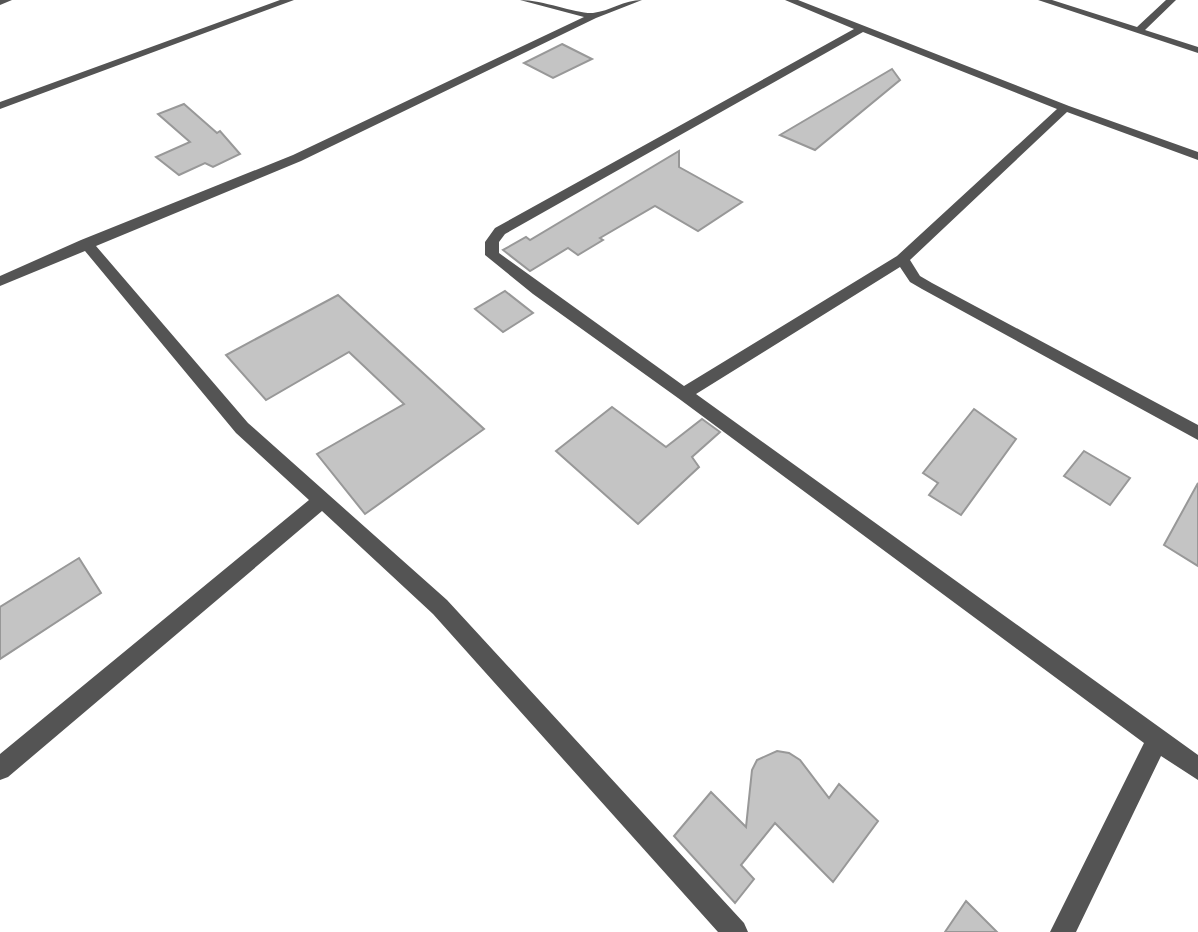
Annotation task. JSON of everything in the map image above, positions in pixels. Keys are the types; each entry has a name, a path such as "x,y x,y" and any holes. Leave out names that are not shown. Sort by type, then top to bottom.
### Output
{"street":[{"path":"0,2 7,0"},
{"path":"0,106 289,0"},
{"path":"525,0 593,16"},
{"path":"0,281 86,243 297,158 593,16 637,0"},
{"path":"790,0 1065,108 1198,156"},
{"path":"1043,0 1198,50"},
{"path":"1138,31 1171,0"},
{"path":"863,28 500,231 492,242 492,255 1198,769"},
{"path":"684,394 902,259 1065,108"},
{"path":"86,243 242,428 440,607 735,932"},
{"path":"902,259 921,283 1198,433"},
{"path":"0,769 322,500"},
{"path":"1063,932 1158,740"}],"building":[{"path":"562,44 592,59 553,78 524,63"},
{"path":"892,69 900,80 815,150 780,135"},
{"path":"184,104 217,133 220,131 240,154 213,167 205,163 179,175 156,157 190,142 158,114"},
{"path":"679,151 679,167 742,202 698,231 655,206 600,238 603,240 578,255 568,248 530,271 503,250 526,237 530,240"},
{"path":"505,291 533,313 503,332 475,309"},
{"path":"338,295 484,429 365,514 317,454 404,404 349,352 266,400 226,355"},
{"path":"612,407 666,447 702,419 720,432 692,457 699,467 638,524 556,451"},
{"path":"974,409 1016,439 961,515 929,495 938,483 923,473"},
{"path":"1084,451 1130,478 1110,505 1064,476"},
{"path":"1198,483 1198,566 1164,545"},
{"path":"79,558 101,593 0,659 0,607"},
{"path":"777,751 789,753 800,760 829,798 839,784 878,821 833,882 775,823 741,865 754,879 735,903 674,836 711,792 746,827 752,770 757,760"},
{"path":"966,901 997,932 945,932"}]}
